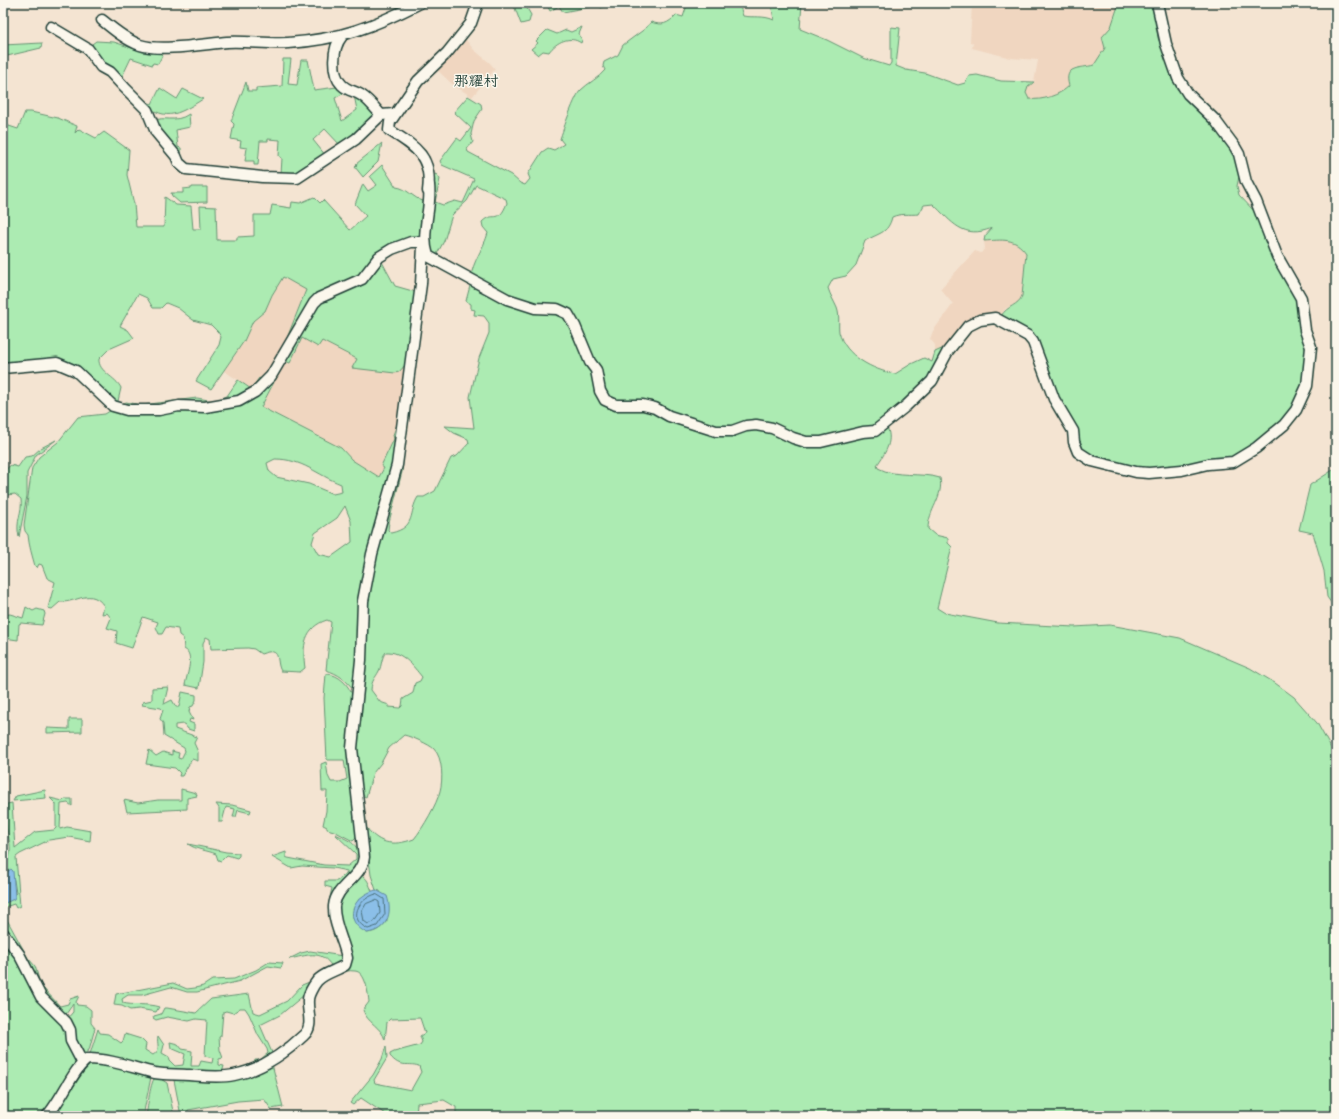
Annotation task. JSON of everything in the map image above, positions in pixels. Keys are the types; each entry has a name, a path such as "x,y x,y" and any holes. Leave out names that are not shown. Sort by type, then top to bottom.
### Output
{"street":[{"path":"102,20 129,39 140,45 151,47 191,47 228,42 288,43 342,36 369,27 420,3"},
{"path":"478,3 471,23 447,53 418,81 394,114 390,122 389,130 407,140 417,149 426,168 430,191 425,228 425,247 428,256 507,299 535,308 557,309 568,314 575,326 590,362 596,370 600,391 605,400 616,406 643,405 716,431 732,431 746,426 756,425 772,428 793,438 806,442 821,442 875,430 906,406 932,381 948,351 968,326 980,320 995,318 1028,336 1033,342 1054,399 1073,431 1078,452 1087,459 1120,469 1149,473 1182,470 1208,464 1233,462 1246,455 1276,432 1289,420 1296,410 1307,386 1311,347 1305,330 1301,298 1274,251 1256,201 1246,182 1239,154 1231,140 1215,120 1188,94 1178,78 1166,44 1157,3"},
{"path":"51,27 88,49 101,67 110,72 147,110 156,132 176,156 179,163 186,169 262,177 297,178 356,139 381,115 394,114"},
{"path":"342,36 335,47 334,55 339,82 347,89 356,92 366,99 381,115"},
{"path":"47,1116 57,1103 82,1062 88,1059 96,1059 167,1074 234,1075 253,1069 277,1057 306,1034 309,1028 310,1017 308,999 317,981 345,964 346,953 335,915 334,905 342,889 360,871 364,857 352,748 361,660 363,601 372,554 397,465 421,284 423,227 429,185"},
{"path":"3,368 57,363 76,371 113,406 127,410 159,410 179,406 205,407 246,399 271,376 314,303 319,298 362,279 379,257 392,249 411,242 423,242"},
{"path":"3,933 19,954 41,996 66,1022 70,1030 71,1041 82,1062"}],"shaded area":[{"path":"972,3 1119,3 1111,27 1107,33 1106,48 1102,56 1094,65 1074,68 1069,86 1063,93 1037,100 1029,99 1026,93 1028,87 1034,82 1038,60 1011,58 972,48 973,43 970,42"},
{"path":"464,39 495,69 472,97 451,83 434,67"},
{"path":"984,241 1013,241 1020,245 1026,253 1022,296 1019,302 1005,309 1001,316 985,316 946,347 935,352 935,345 930,339 933,331 953,304 940,289 975,251 981,253 985,248"},
{"path":"282,277 307,289 276,365 252,389 224,371 244,341 253,321 265,311"},
{"path":"302,338 322,341 357,359 353,368 406,364 397,427 393,435 394,439 381,466 384,468 379,477 352,460 341,448 261,407 285,361 290,363"}],"green space":[{"path":"513,3 524,3 531,15 529,22 521,24"},
{"path":"546,3 611,3 601,8 600,5 563,12 559,6 550,11"},
{"path":"690,3 739,3 743,16 774,20 771,3 802,3 800,29 827,40 863,58 889,66 891,63 891,27 900,28 896,66 906,70 925,73 958,85 965,83 969,76 977,75 1001,81 1034,82 1028,87 1026,93 1029,99 1039,99 1056,95 1069,86 1068,74 1074,69 1094,65 1105,48 1102,37 1111,27 1119,3 1153,3 1158,38 1166,56 1172,79 1177,89 1186,99 1206,115 1235,149 1240,172 1237,186 1239,195 1255,212 1298,300 1306,355 1304,384 1292,413 1235,459 1149,472 1085,455 1064,412 1038,346 1001,316 1018,302 1022,296 1026,253 1022,248 1013,242 1002,240 984,241 985,236 992,228 973,232 966,230 952,223 933,204 924,205 919,214 892,217 888,227 885,230 865,241 856,265 846,276 833,279 828,288 838,311 839,332 842,341 854,355 869,365 895,374 924,358 932,362 935,352 946,347 931,379 875,429 807,441 773,426 717,429 606,399 570,313 523,303 471,278 474,266 488,233 483,227 482,222 490,217 501,214 507,203 506,199 476,185 467,201 452,215 444,241 437,254 433,256 429,246 431,177 436,174 440,179 435,202 443,205 455,201 463,203 474,179 442,165 440,161 457,138 461,141 471,128 454,112 468,96 481,104 482,109 474,121 471,134 473,142 467,149 468,152 511,175 520,183 525,185 530,179 528,174 542,152 548,148 554,150 564,144 560,139 578,93 600,76 605,70 603,66 604,62 618,55 623,45 646,28 651,22 662,24 676,15 683,17 686,8"},
{"path":"582,27 579,34 582,40 581,43 572,40 564,41 555,45 549,52 543,51 538,55 531,49 538,43 536,41 547,30 557,34 566,30 571,32"},
{"path":"96,41 114,42 135,49 164,52 158,64 153,63 152,65 131,58 121,79 104,63 93,49 92,44"},
{"path":"42,43 41,48 3,57 3,45"},
{"path":"283,59 291,59 288,84 297,85 301,60 308,60 314,90 337,87 346,92 335,98 342,121 357,110 354,95 373,111 372,118 341,146 325,129 313,140 326,156 299,174 281,174 282,158 279,156 280,140 268,139 268,141 260,141 258,165 254,165 254,161 245,161 247,148 240,147 241,141 231,139 234,124 231,121 246,82 248,91 256,91 256,88 282,86"},
{"path":"160,88 177,99 183,89 203,99 177,113 163,114 148,107 139,99 152,104"},
{"path":"25,112 58,118 77,126 75,133 79,129 96,138 104,132 129,150 127,175 134,204 136,227 164,227 165,197 176,205 191,206 193,229 201,229 200,206 216,207 217,240 237,240 237,237 254,236 254,215 270,215 272,205 291,208 292,202 300,203 314,197 320,203 323,200 350,230 366,216 355,204 363,184 368,191 377,185 370,176 382,165 396,187 403,189 423,201 421,238 411,240 365,274 320,295 283,348 306,290 283,277 272,295 265,311 253,321 244,341 211,389 196,381 219,345 221,337 218,332 211,325 193,320 178,308 166,303 161,308 153,308 147,298 138,294 120,326 128,330 134,338 109,349 99,359 99,364 104,371 119,384 121,388 118,401 115,405 67,365 3,366 3,124 18,129"},
{"path":"189,114 190,127 176,130 178,147 181,148 182,162 155,121 158,119 174,119 184,117"},
{"path":"382,143 378,162 363,177 355,167 357,165 356,164"},
{"path":"192,187 207,187 207,202 180,203 172,196 171,193 183,193 183,189"},
{"path":"381,260 395,286 416,292 406,364 399,372 395,373 352,368 357,359 322,341 318,347 302,338 290,363 285,361 261,407 341,448 352,460 379,477 384,468 381,466 394,439 393,435 399,419 394,462 360,611 354,690 348,683 335,673 326,670 331,622 327,620 319,623 309,633 306,639 304,653 305,668 300,672 281,671 277,656 273,652 261,654 254,649 248,648 211,649 210,639 206,637 203,643 203,662 199,688 185,685 190,660 189,655 184,649 183,638 179,635 178,629 166,627 162,634 159,634 156,627 158,622 143,617 132,648 116,643 117,631 107,628 111,618 107,613 102,614 104,606 99,600 84,597 66,602 60,602 52,609 48,608 55,582 47,578 42,565 39,564 37,568 35,566 28,535 25,531 24,525 32,468 39,457 58,442 78,417 105,414 113,409 159,412 255,394 315,304","holes":["275,459 294,462 310,468 341,484 342,492 333,494 309,484 276,477 269,471 267,463","345,506 351,521 352,542 331,557 318,554 312,543 315,533 337,518"]},
{"path":"471,282 566,316 573,326 604,401 642,407 715,433 756,427 806,444 886,425 889,441 886,451 877,465 878,468 893,473 925,475 940,478 940,491 930,516 928,529 935,535 948,538 948,543 952,547 937,608 945,613 998,623 1074,627 1110,625 1180,638 1250,668 1275,683 1294,697 1317,723 1332,750 1336,765 1334,814 1336,824 1336,1116 456,1116 456,1107 444,1100 417,1103 416,1115 388,1116 361,1098 353,1105 350,1103 373,1075 382,1059 386,1046 387,1058 374,1080 375,1083 411,1090 421,1072 419,1066 401,1064 390,1056 390,1054 394,1052 420,1045 422,1042 420,1036 425,1033 420,1018 390,1019 387,1022 385,1040 381,1032 363,1010 369,1002 366,984 362,975 355,971 338,972 342,971 345,941 338,909 341,898 360,875 363,876 367,879 372,891 358,900 367,933 374,932 383,926 387,921 380,891 376,890 371,875 364,824 374,836 386,842 399,843 414,839 433,809 441,786 442,769 437,753 428,745 404,735 389,748 381,763 373,773 366,797 362,795 356,744 359,709 365,679 365,625 370,583 403,440 405,444 402,472 389,522 388,530 391,533 405,527 410,519 418,497 424,497 435,491 451,458 457,456 469,443 468,439 454,433 445,426 474,428 470,397 479,358 489,333 489,323 484,316 474,315 475,310 471,309 471,304 466,301","holes":["386,652 392,652 407,660 422,677 420,681 415,683 413,693 403,699 402,706 400,708 389,707 389,705 380,702 371,690 371,686 379,671 384,654"]},
{"path":"259,378 264,381 246,397 159,409 121,405 126,402 142,405 197,398 214,401 227,396 238,380 251,389"},
{"path":"56,440 36,455 27,473 27,496 19,537 18,521 21,508 21,499 15,494 7,495 3,491 4,473 11,465 18,467 25,457 32,456 41,448"},
{"path":"1336,468 1336,610 1327,597 1324,571 1313,533 1299,530 1310,485"},
{"path":"26,607 33,611 37,609 44,611 45,614 42,625 21,623 19,624 18,640 4,638 3,615 10,614 23,618"},
{"path":"326,674 331,674 343,681 349,688 353,697 349,723 348,747 357,837 353,841 327,829 327,827 323,825 326,811 327,791 322,791 321,764 326,762 328,776 331,782 340,782 347,779 344,760 327,760 324,698"},
{"path":"168,687 164,704 172,700 176,707 179,707 182,692 196,695 196,700 193,706 190,707 189,712 193,720 190,719 189,722 194,724 194,731 188,729 184,724 175,725 175,729 197,737 194,743 198,752 198,761 192,759 182,776 179,776 180,773 175,768 146,764 149,750 156,756 163,752 172,755 172,751 179,753 178,758 181,759 185,751 184,748 164,736 163,723 160,719 163,710 161,708 142,705 143,702 152,700 152,688"},
{"path":"69,719 82,719 82,732 47,733 47,728 69,729"},
{"path":"181,789 196,793 197,796 187,798 187,809 127,812 124,800 138,803 158,800 181,800"},
{"path":"45,790 46,798 13,801 16,796"},
{"path":"50,798 63,801 65,799 72,799 72,806 68,803 61,804 60,829 67,827 91,831 90,841 69,837 49,840 16,857 20,906 16,908 14,904 5,907 5,916 28,958 35,966 41,986 60,1006 68,1004 70,999 79,996 76,1002 77,1005 86,1006 91,1010 91,1023 95,1028 89,1050 84,1054 82,1053 66,1020 73,1012 73,1004 64,1017 43,996 3,930 3,904 16,893 14,880 8,870 3,874 3,865 9,857 10,846 6,825 3,824 3,812 7,809 7,804 12,803 15,848 35,832 54,830 56,828 56,804"},
{"path":"216,804 232,805 251,810 250,813 238,810 236,817 233,817 235,809 226,807 222,822 219,822 219,808"},
{"path":"335,834 350,841 356,847 361,862 331,902 329,902 332,888 325,886 325,881 337,881 347,873 347,871 333,868 302,866 291,868 272,857 286,852 286,857 288,858 324,865 348,866 356,859 356,854"},
{"path":"188,844 226,852 239,853 239,856 237,858 227,855 221,861 218,860 216,854 194,848"},
{"path":"3,936 36,981 60,1019 75,1054 75,1067 43,1116 3,1116"},
{"path":"310,951 343,956 342,961 332,967 328,961 318,955 307,955 289,959 301,953"},
{"path":"269,962 283,963 281,968 268,966 240,981 197,992 187,992 171,987 142,995 128,995 122,999 123,1003 127,1004 159,1007 156,1012 139,1009 130,1010 122,1006 114,1005 116,994 173,983 187,989 195,988 203,986 212,980 234,979 256,970"},
{"path":"314,980 304,995 280,1015 260,1025 273,1055 254,1065 255,1060 260,1060 268,1053 245,1008 240,1008 233,1013 226,1011 223,1012 221,1036 219,1037 220,1050 223,1058 219,1059 219,1065 224,1066 222,1073 172,1073 90,1054 98,1029 100,1033 108,1034 121,1043 125,1034 141,1039 146,1044 145,1050 153,1055 158,1049 158,1036 164,1045 162,1053 169,1057 170,1061 175,1066 183,1065 185,1054 171,1048 170,1042 178,1044 182,1049 192,1051 191,1066 199,1066 201,1061 212,1063 213,1058 205,1056 207,1020 196,1019 189,1021 167,1017 156,1020 153,1018 154,1016 161,1014 164,1008 196,1013 211,999 249,994 253,1012 260,1014 287,1001 302,985"},
{"path":"91,1061 151,1077 143,1116 49,1116 82,1066"},
{"path":"272,1064 283,1107 271,1109 264,1099 238,1101 188,1110 188,1116 181,1116 174,1080 194,1078"},
{"path":"156,1076 167,1083 174,1116 146,1116 152,1083"}],"water":[{"path":"11,869 13,871 15,897 14,899 3,904 3,875"},
{"path":"376,890 387,896 389,903 389,915 384,925 367,933 359,928 354,922 353,909 361,898"}],"district":[{"name":"那耀村","path":"476,82"}]}
